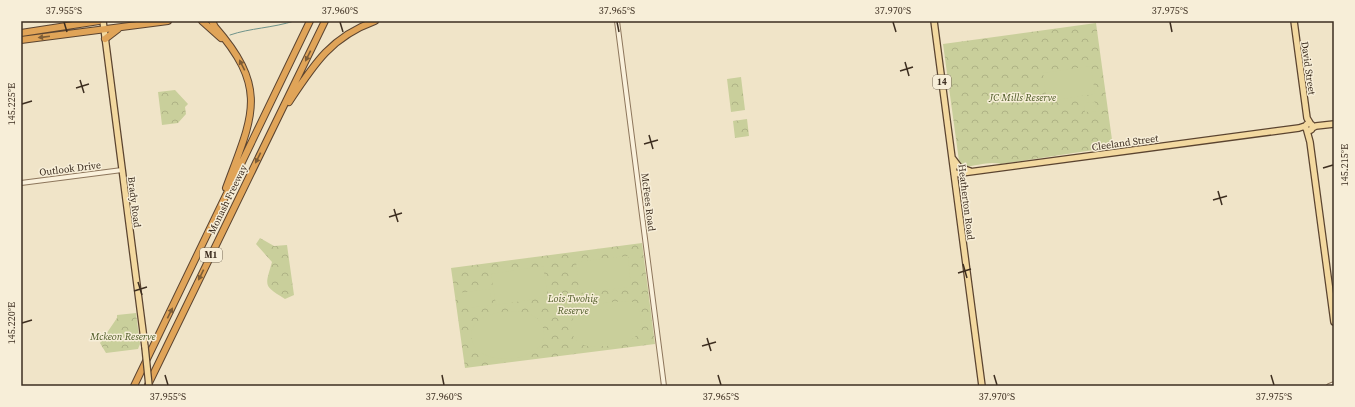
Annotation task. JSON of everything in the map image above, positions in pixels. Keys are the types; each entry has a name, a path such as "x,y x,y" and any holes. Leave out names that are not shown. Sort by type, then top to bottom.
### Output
{"highway":[{"path":"21,33 99,21"},
{"path":"21,40 168,21"},
{"path":"202,21 222,39 226,40"},
{"path":"212,21 241,62 249,80 252,109 248,128 213,225"},
{"name":"Monash Freeway","path":"134,386 213,225 310,21"},
{"name":"Monash Freeway","path":"148,386 325,21"},
{"path":"275,123 305,77 328,49 345,35 362,25 375,21"},
{"path":"95,31 105,41 119,28"}],"main road":[{"name":"Brady Road","path":"103,21 148,386"},
{"name":"Heatherton Road","path":"934,21 982,386"},
{"name":"David Street","path":"1294,21 1334,322"},
{"name":"Cleeland Street","path":"954,174 1309,126 1334,124"},
{"path":"952,157 959,167 970,172"}],"street":[{"name":"McFees Road","path":"617,21 664,386"},
{"name":"Outlook Drive","path":"21,183 122,170"},
{"path":"1329,386 1334,384"}],"green space":[{"name":"JC Mills Reserve","path":"1096,23 1113,147 1001,164 987,163 964,167 959,161 943,44"},
{"path":"1091,66 1095,94 1047,101 1043,73"},
{"path":"741,77 745,110 731,112 727,79"},
{"path":"175,90 188,104 185,107 186,114 178,123 162,125 158,92"},
{"path":"1095,102 1097,111 1085,112 1084,103"},
{"path":"747,119 749,136 735,138 733,121"},
{"path":"260,238 274,246 287,245 294,295 285,299 269,288 267,281 272,262 256,244"},
{"name":"Lois Twohig Reserve","path":"642,243 655,344 465,368 451,268"},
{"path":"628,256 631,287 580,293 576,262"},
{"path":"543,266 548,297 496,305 491,274"},
{"path":"490,289 492,305 459,309 457,293"},
{"path":"624,301 633,302 641,315 639,331 636,336 626,342 607,346 588,346 583,345 576,340 571,331 571,324 581,310 602,303"},
{"path":"514,311 532,315 541,323 543,328 543,339 538,348 527,354 514,358 500,359 488,356 478,350 472,340 474,325 492,314"},
{"name":"Mckeon Reserve","path":"136,313 140,344 138,349 106,353 100,343 117,318 117,315"}],"waterway":[{"path":"230,35 294,21"}]}
